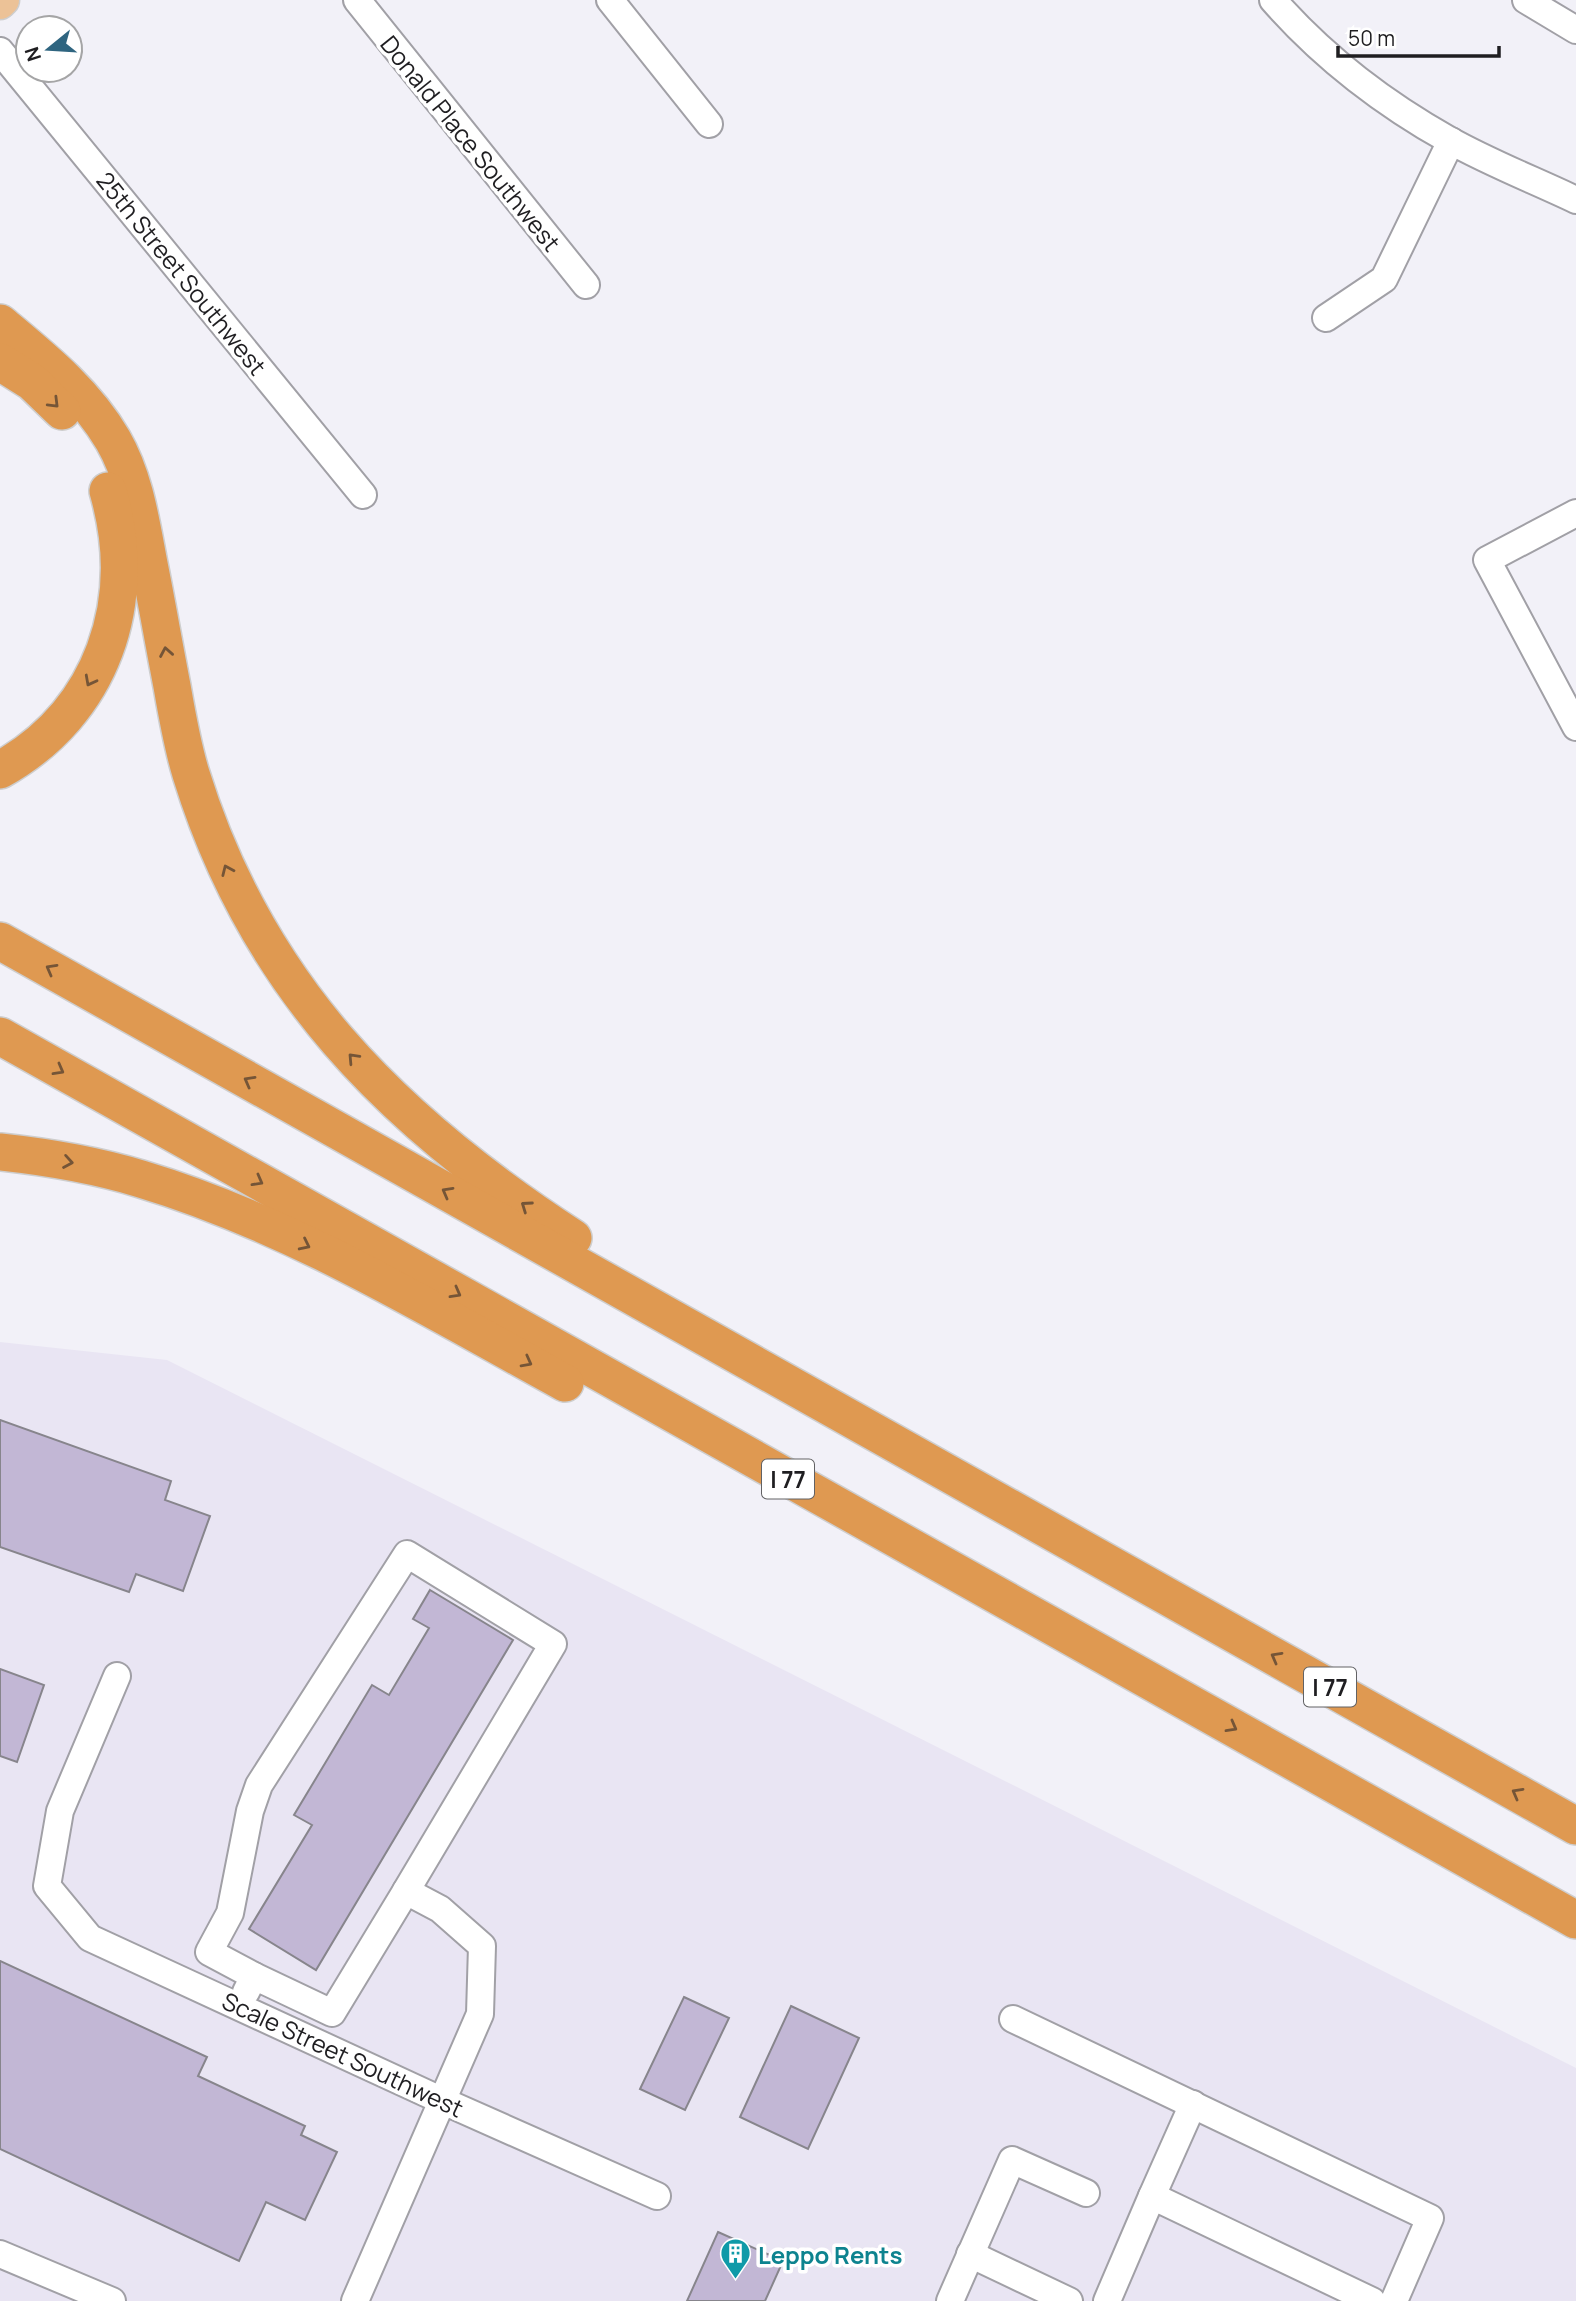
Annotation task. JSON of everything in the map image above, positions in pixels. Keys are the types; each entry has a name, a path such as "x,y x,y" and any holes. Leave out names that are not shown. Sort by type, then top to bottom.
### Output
{"highway":[{"path":"0,323 75,388 107,432 126,468 144,535 189,770 202,810 220,856 253,922 275,959 326,1029 407,1112 470,1164 557,1227 639,1278 1009,1489 1083,1550"},
{"path":"0,362 32,382 56,404 76,429 93,456 106,486 120,549 116,613 106,647 83,695 42,743 0,770"},
{"name":"I 77","path":"0,941 1576,1826"},
{"name":"I 77","path":"0,1036 1576,1920"},
{"path":"0,1152 71,1162 139,1178 193,1196 279,1232 414,1301 978,1605 1179,1698"}],"street":[{"name":"Donald Place Southwest","path":"357,0 586,285"},
{"path":"610,0 709,124"},
{"path":"1273,0 1334,61 1382,99 1451,141 1576,200"},
{"path":"1526,0 1576,30"},
{"name":"25th Street Southwest","path":"0,51 363,495"},
{"path":"1326,318 1384,278 1451,141"},
{"path":"1576,513 1487,560 1576,727"},
{"path":"407,1554 552,1644 406,1891 332,2013 209,1952 230,1913 250,1811 259,1785 407,1554"},
{"name":"Scale Street Southwest","path":"117,1676 60,1811 47,1886 90,1937 443,2101 657,2196"},
{"path":"355,2301 480,2014 482,1945 440,1909 406,1891"},
{"path":"240,2007 254,1976"},
{"path":"1013,2020 1430,2218 1394,2301"},
{"path":"1107,2301 1193,2104"},
{"path":"950,2301 1012,2160 1086,2193"},
{"path":"1152,2196 1372,2301"},
{"path":"0,2254 112,2301"},
{"path":"970,2254 1053,2298"}],"shaded area":[{"path":"0,1342 167,1360 1576,2068 1576,2301 0,2301"}],"building":[{"path":"0,1420 171,1481 165,1500 210,1516 183,1591 136,1574 129,1592 0,1547"},
{"path":"430,1590 513,1640 316,1970 249,1929 312,1825 294,1815 372,1685 389,1695 429,1628 413,1619"},
{"path":"0,1669 44,1685 17,1762 0,1756"},
{"path":"0,1961 207,2057 198,2076 305,2126 301,2135 337,2152 305,2220 266,2202 239,2261 0,2149"},
{"path":"684,1997 729,2018 685,2110 640,2089"},
{"path":"791,2006 859,2038 808,2149 740,2117"},
{"name":"Leppo Rents","path":"718,2232 783,2261 765,2301 687,2301"}],"place":[{"name":"Leppo Rents","path":"735,2281"}]}
